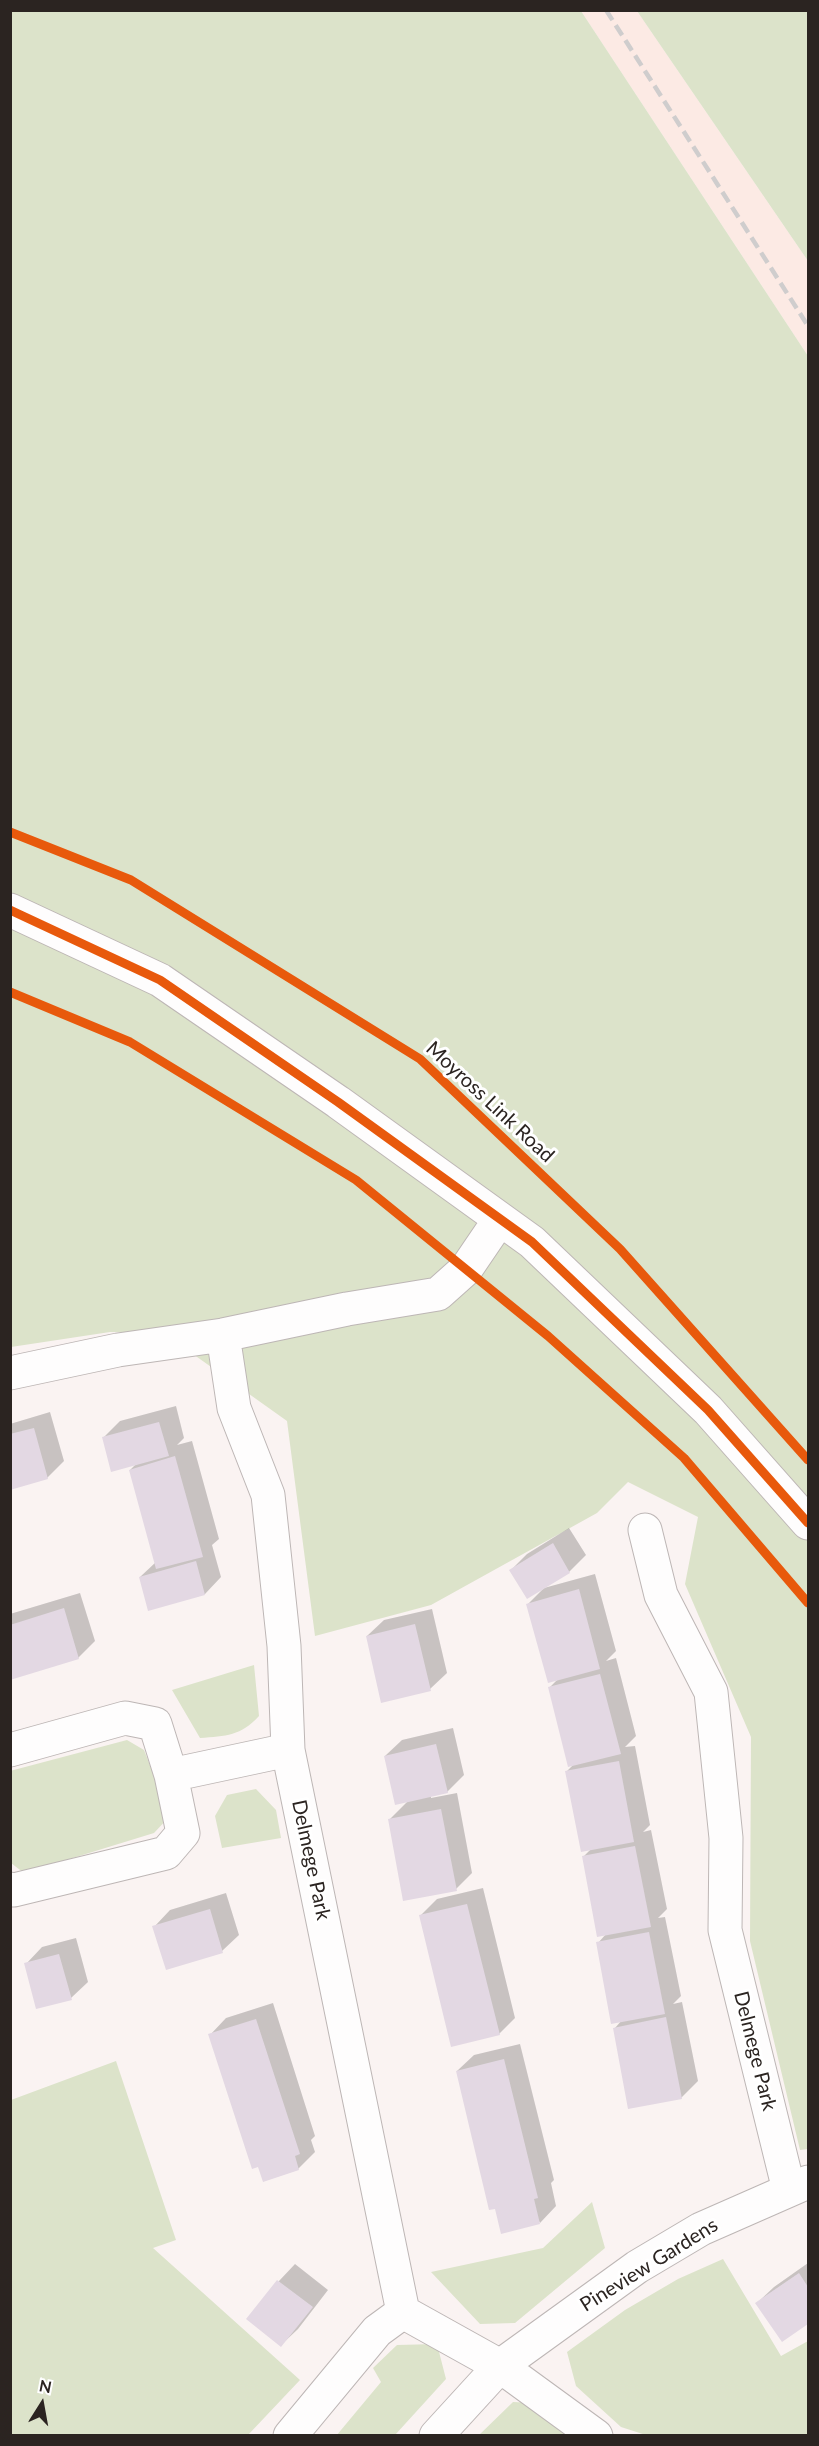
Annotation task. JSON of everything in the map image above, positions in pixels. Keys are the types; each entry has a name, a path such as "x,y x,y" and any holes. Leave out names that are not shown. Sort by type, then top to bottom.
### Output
{"street":[{"path":"10,910 160,981 338,1102 532,1242 708,1410 808,1523"},
{"path":"10,1373 118,1350 223,1335 347,1309 438,1294 466,1269 500,1219"},
{"name":"Delmege Park","path":"223,1335 234,1408 268,1495 284,1646 288,1750 403,2312"},
{"name":"Delmege Park","path":"645,1530 662,1595 711,1692 726,1838 725,1930 799,2186"},
{"path":"10,1750 125,1718 154,1724 171,1775 183,1833 166,1853 14,1890 10,1889"},
{"path":"171,1775 288,1750"},
{"name":"Pineview Gardens","path":"436,2436 500,2366 646,2262 701,2229 799,2186"},
{"path":"290,2436 377,2331 403,2312 500,2366 596,2436"}],"shaded area":[{"path":"581,11 637,11 808,261 808,356"}],"green space":[{"path":"11,11 581,11 808,356 808,2149 800,2150 750,1941 751,1737 685,1584 698,1517 628,1482 597,1513 431,1605 315,1636 287,1421 162,1332 110,1332 11,1347"},
{"path":"637,11 808,11 808,261"},
{"path":"254,1665 259,1716 246,1728 232,1734 200,1738 172,1690"},
{"path":"127,1740 144,1750 170,1816 154,1833 24,1873 11,1863 10,1771"},
{"path":"256,1789 276,1810 281,1838 222,1848 215,1816 227,1795"},
{"path":"116,2061 176,2240 153,2248 300,2380 248,2435 11,2435 11,2100"},
{"path":"592,2202 605,2248 515,2323 480,2324 431,2272 543,2248"},
{"path":"723,2259 781,2356 808,2341 808,2435 649,2436 621,2427 576,2386 567,2352 625,2310 678,2279"},
{"path":"437,2344 446,2379 395,2435 336,2436 381,2382 373,2368 397,2345"},
{"path":"513,2402 534,2403 565,2435 478,2436"}],"building":[{"path":"159,1422 169,1456 111,1472 102,1437"},
{"path":"34,1428 48,1479 10,1490 10,1434"},
{"path":"175,1456 203,1557 156,1569 129,1470"},
{"path":"553,1543 570,1573 527,1599 509,1570"},
{"path":"196,1561 205,1595 148,1611 139,1577"},
{"path":"579,1589 600,1669 548,1683 526,1604"},
{"path":"64,1608 79,1659 10,1680 10,1625"},
{"path":"415,1624 431,1691 381,1703 366,1636"},
{"path":"600,1674 621,1754 568,1767 548,1687"},
{"path":"436,1744 448,1793 395,1805 384,1756"},
{"path":"619,1761 634,1842 581,1852 565,1771"},
{"path":"441,1809 457,1891 403,1901 388,1819"},
{"path":"635,1846 651,1927 597,1937 582,1856"},
{"path":"467,1904 500,2035 451,2047 419,1915"},
{"path":"210,1909 223,1953 166,1970 152,1926"},
{"path":"649,1932 665,2014 611,2024 596,1942"},
{"path":"59,1954 72,2000 36,2009 24,1963"},
{"path":"666,2017 682,2099 628,2109 613,2028"},
{"path":"256,2019 300,2154 295,2156 299,2170 263,2182 258,2167 252,2169 208,2034"},
{"path":"504,2059 538,2198 534,2199 540,2224 501,2234 495,2209 489,2210 456,2071"},
{"path":"799,2273 808,2287 808,2324 782,2342 755,2303"},
{"path":"277,2280 313,2307 281,2347 246,2319"}],"railway":[{"path":"606,10 808,326"}],"cycle path":[{"name":"Moyross Link Road","path":"10,832 131,880 420,1059 620,1249 808,1460"},
{"path":"10,910 160,980 338,1102 532,1242 708,1410 808,1523"},
{"path":"10,992 130,1042 356,1180 548,1336 684,1458 808,1603"}]}
